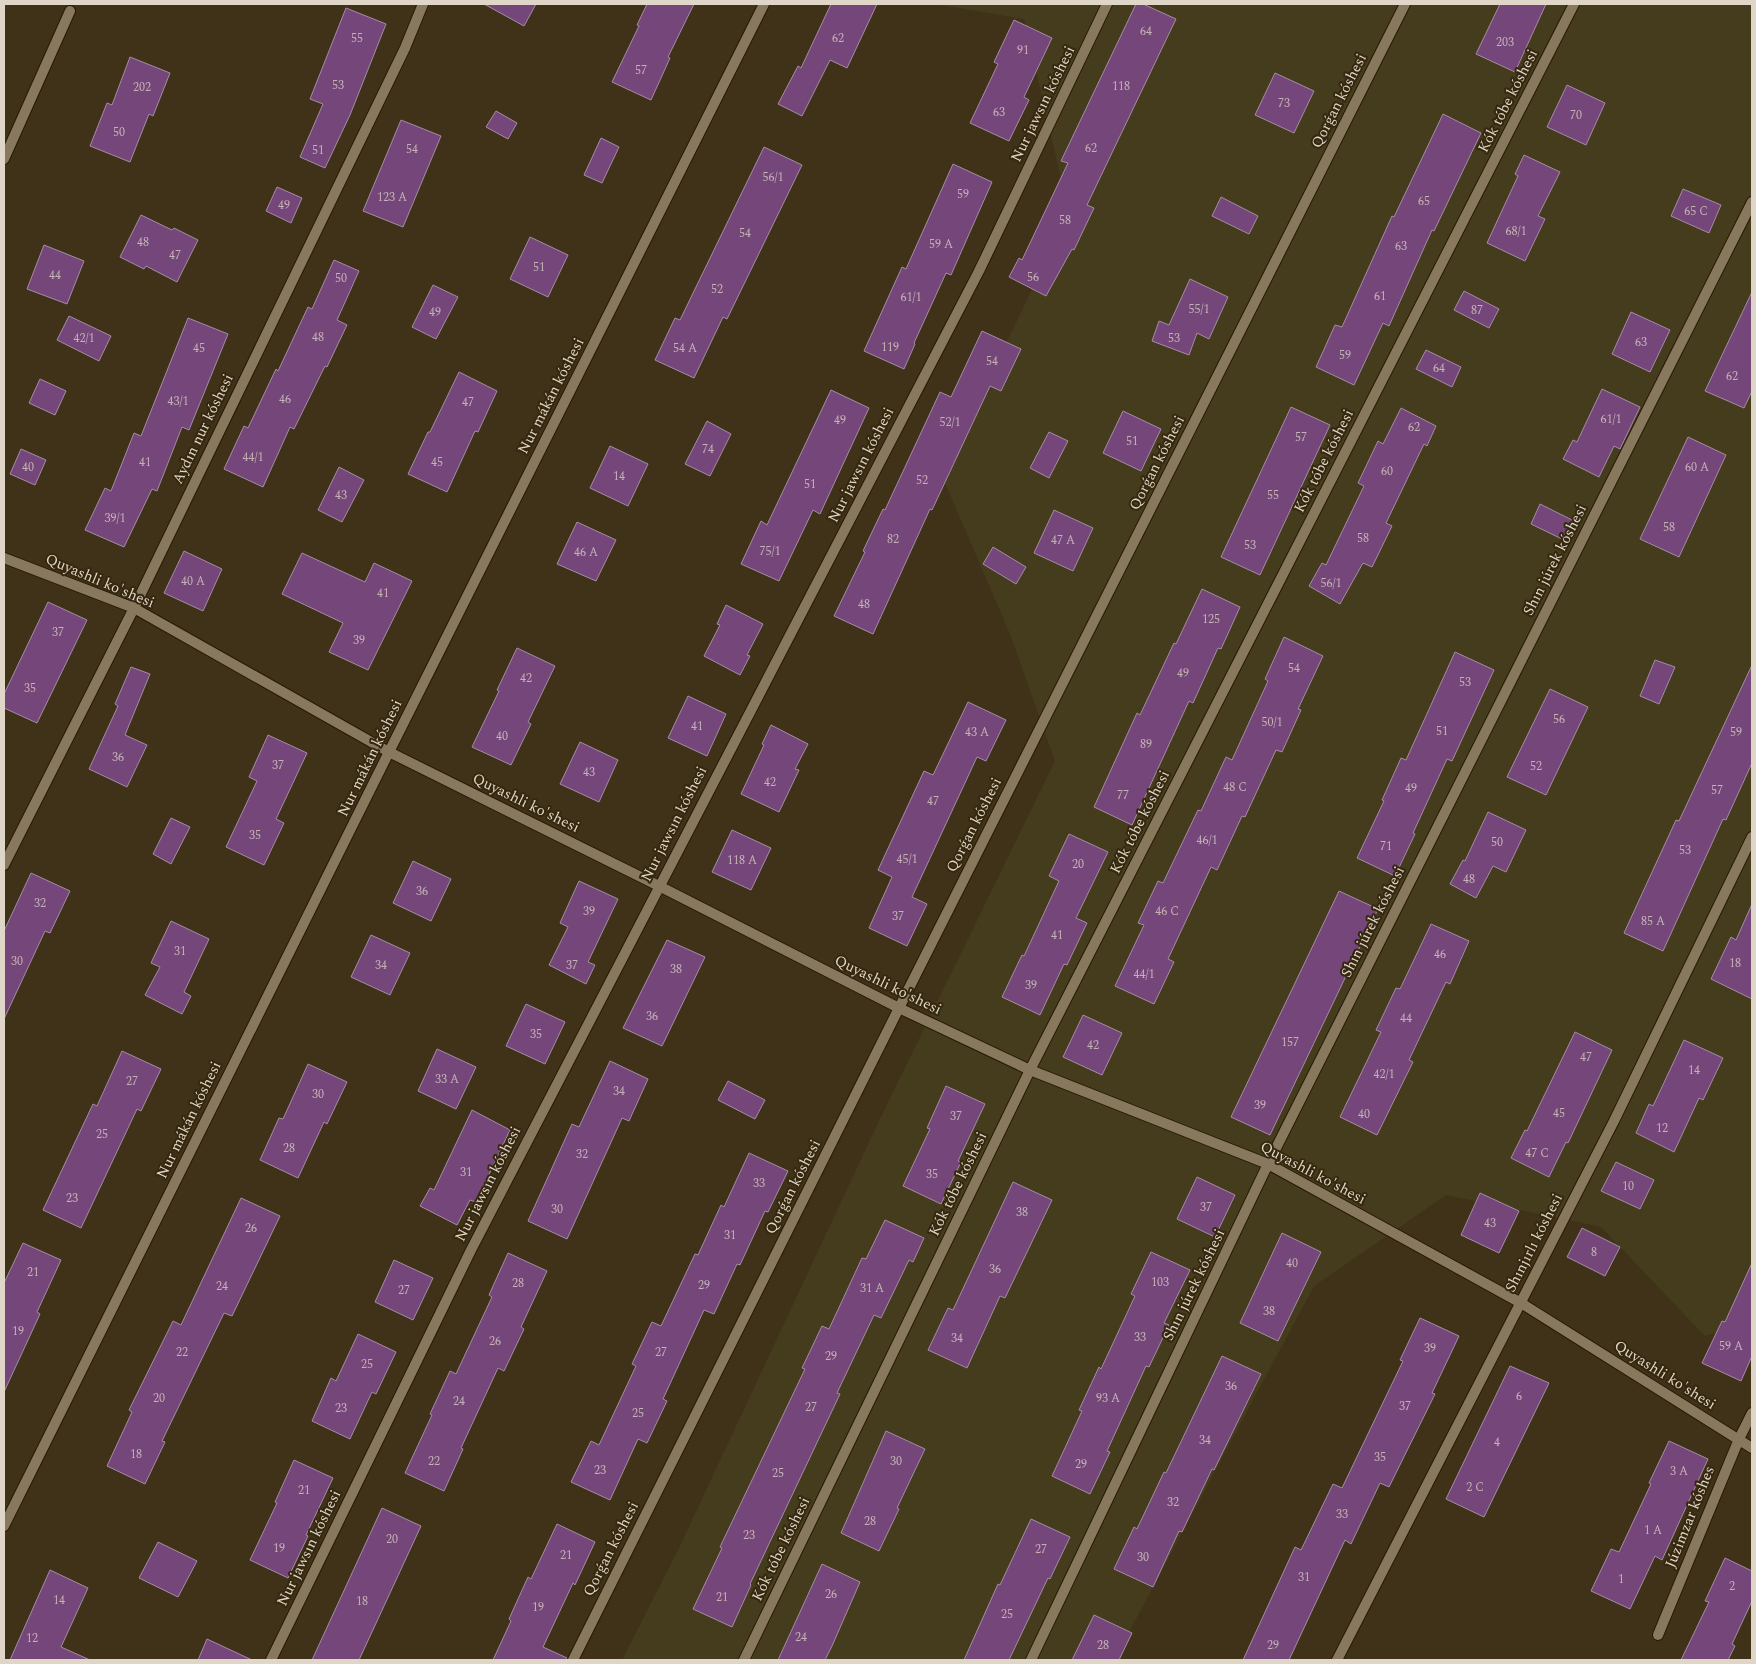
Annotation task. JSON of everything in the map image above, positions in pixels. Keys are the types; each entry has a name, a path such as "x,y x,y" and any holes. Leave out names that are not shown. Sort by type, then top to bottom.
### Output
{"street":[{"name":"Aydın nur kóshesi","path":"4,865 134,608 400,57 423,4"},
{"name":"Nur mákán kóshesi","path":"4,1526 764,4"},
{"name":"Nur jawsın kóshesi","path":"271,1660 471,1250 979,271 1107,4"},
{"name":"Qorǵan kóshesi","path":"573,1660 1405,4"},
{"name":"Kók tóbe kóshesi","path":"744,1660 1030,1070 1574,4"},
{"path":"4,159 70,11"},
{"name":"Shın júrek kóshesi","path":"1031,1660 1268,1164 1752,202"},
{"name":"Quyashli ko'shesi","path":"4,558 134,608 389,752 899,1008 1030,1070 1268,1164 1521,1303 1739,1438 1752,1448"},
{"name":"Shınjırlı kóshesi","path":"1337,1660 1614,1121 1752,837"},
{"name":"Júzimzar kóshes","path":"1658,1635 1739,1438 1752,1413"}],"sand":[{"path":"935,4 1752,4 1752,1323 1705,1336 1601,1227 1446,1195 1314,1286 1114,1660 622,1660 679,1548 878,1123 1055,761 1010,634 942,476 1069,213 1024,19"}],"building":[{"path":"484,4 536,4 524,26"},
{"path":"647,4 694,4 668,57 670,58 651,100 612,82 639,26 637,25"},
{"path":"831,4 877,4 847,68 830,60 802,116 778,104 798,66 801,68"},
{"path":"1136,4 1143,4 1176,19 1087,205 1094,208 1074,250 1072,249 1046,296 1009,277 1019,258 1022,260 1068,163 1061,161"},
{"path":"1500,4 1546,4 1515,72 1476,54"},
{"path":"346,8 386,24 350,115 325,168 300,157 323,104 310,99"},
{"path":"1014,20 1052,38 1024,97 1029,100 1009,141 970,123 998,64 994,62"},
{"path":"130,57 170,73 153,116 149,114 130,162 90,146 107,103 112,105"},
{"path":"1275,73 1314,91 1294,133 1255,115"},
{"path":"1567,85 1605,103 1586,145 1547,127"},
{"path":"496,111 517,123 508,139 486,127"},
{"path":"1443,114 1481,133 1434,231 1432,230 1389,326 1383,323 1354,385 1316,367 1335,325 1342,327 1392,216 1394,217"},
{"path":"401,120 441,136 403,227 363,211"},
{"path":"601,138 619,147 602,183 584,175"},
{"path":"764,147 802,165 727,319 723,317 694,378 655,360 675,318 680,320"},
{"path":"1524,155 1560,172 1538,216 1545,219 1525,261 1487,243 1518,176 1515,174"},
{"path":"953,164 992,182 951,275 946,273 904,369 864,351 902,267 906,269"},
{"path":"277,187 302,198 291,223 266,211"},
{"path":"1683,189 1721,205 1709,233 1671,216"},
{"path":"1221,197 1258,216 1249,234 1212,216"},
{"path":"141,215 198,240 177,282 146,266 144,269 120,257"},
{"path":"530,237 568,255 548,297 510,279"},
{"path":"44,245 84,261 67,304 27,289"},
{"path":"334,260 359,271 337,320 347,325 294,429 290,427 263,487 224,469 244,426 248,428 276,369 278,371 308,307 312,309"},
{"path":"1190,279 1228,297 1209,339 1197,333 1189,355 1152,341 1159,321 1169,325"},
{"path":"433,285 458,297 436,339 412,327"},
{"path":"1464,291 1499,309 1489,328 1454,310"},
{"path":"1752,292 1752,391 1744,408 1705,391"},
{"path":"1631,312 1670,330 1650,372 1612,354"},
{"path":"69,316 111,336 99,361 57,340"},
{"path":"188,318 228,334 189,430 182,427 157,491 152,489 124,547 85,530 105,488 111,491 134,433 141,436"},
{"path":"982,331 1021,349 1001,391 990,386 932,510 930,509 873,634 834,616 865,552 863,551 883,509 885,510 940,392 951,397"},
{"path":"1426,350 1461,367 1452,387 1416,369"},
{"path":"459,372 497,391 478,432 475,431 447,492 408,474"},
{"path":"40,379 66,391 55,415 29,403"},
{"path":"1602,389 1640,407 1620,449 1614,446 1599,477 1563,459 1573,440 1577,442"},
{"path":"831,390 869,408 820,514 813,510 779,581 741,564 761,521 767,525"},
{"path":"1291,407 1330,425 1260,575 1221,557"},
{"path":"1401,408 1436,426 1427,446 1424,444 1386,523 1392,526 1372,567 1363,563 1340,604 1309,586 1322,563 1326,565 1364,486 1358,483 1378,441 1383,444"},
{"path":"1123,411 1161,429 1141,471 1103,453"},
{"path":"707,421 731,434 710,476 685,464"},
{"path":"1049,432 1068,441 1049,478 1030,468"},
{"path":"1688,437 1726,455 1679,557 1640,539"},
{"path":"610,446 648,464 628,506 590,488"},
{"path":"21,449 46,460 35,485 10,474"},
{"path":"339,467 364,480 342,522 318,510"},
{"path":"1540,504 1576,522 1566,541 1531,524"},
{"path":"1054,510 1093,528 1073,571 1034,553"},
{"path":"577,522 616,540 596,581 557,564"},
{"path":"993,547 1026,567 1016,584 983,564"},
{"path":"184,551 222,569 203,611 164,593"},
{"path":"302,553 365,582 374,563 412,581 368,670 329,652 343,623 282,594"},
{"path":"1202,589 1240,607 1221,649 1218,648 1193,703 1189,701 1132,825 1094,807 1137,713 1140,715"},
{"path":"48,602 87,620 37,723 4,708 4,694"},
{"path":"726,605 763,624 747,655 750,656 740,675 704,656 720,625 717,624"},
{"path":"1284,637 1323,656 1298,709 1301,710 1282,752 1276,750 1245,817 1242,816 1217,870 1211,867 1168,959 1174,962 1154,1004 1115,986 1144,925 1138,923 1158,881 1163,883 1198,810 1201,811 1226,757 1232,760 1268,681 1265,679"},
{"path":"517,648 555,666 528,722 531,724 511,765 472,747"},
{"path":"1455,652 1494,670 1452,761 1447,759 1395,876 1357,858 1384,801 1382,800 1401,758 1406,760"},
{"path":"1655,660 1675,667 1659,704 1640,696"},
{"path":"1752,665 1752,763 1726,820 1723,819 1663,951 1624,933 1676,820 1679,821"},
{"path":"131,667 150,674 125,735 147,745 127,787 89,769 118,706 115,704"},
{"path":"1550,689 1588,707 1546,795 1507,777"},
{"path":"688,696 726,714 707,756 668,738"},
{"path":"968,702 1006,720 986,761 977,757 912,897 927,904 907,946 869,928 892,877 878,870 924,771 933,775"},
{"path":"771,725 808,744 795,769 799,770 779,812 741,794 764,745 762,744"},
{"path":"268,735 307,753 276,819 284,823 264,865 226,847 257,781 249,777"},
{"path":"580,742 618,760 599,802 560,784"},
{"path":"1488,812 1526,830 1506,872 1493,866 1476,898 1450,884 1463,860 1465,861"},
{"path":"171,818 190,827 171,864 153,854"},
{"path":"732,830 771,848 751,890 712,872"},
{"path":"1069,834 1108,852 1076,918 1087,923 1067,965 1064,964 1040,1015 1002,997 1022,955 1024,956 1059,881 1049,876"},
{"path":"413,861 451,879 431,921 393,903"},
{"path":"31,873 70,891 50,933 45,931 4,1019 4,931"},
{"path":"579,881 618,899 588,962 595,965 586,984 549,965 568,927 560,923"},
{"path":"1339,891 1378,909 1270,1135 1231,1117"},
{"path":"1752,904 1752,999 1711,979 1731,937 1736,940"},
{"path":"171,921 209,939 184,992 191,996 182,1014 145,995 160,967 151,963"},
{"path":"1431,924 1469,941 1450,984 1446,982 1409,1060 1413,1062 1377,1135 1340,1117 1381,1032 1376,1030 1396,988 1400,989"},
{"path":"371,935 410,953 390,995 351,977"},
{"path":"667,940 705,957 662,1046 623,1028"},
{"path":"526,1004 565,1022 545,1064 506,1046"},
{"path":"1083,1015 1122,1033 1102,1075 1063,1057"},
{"path":"1575,1032 1612,1050 1568,1143 1566,1142 1549,1177 1511,1158 1525,1130 1527,1131"},
{"path":"1684,1040 1723,1058 1703,1100 1699,1098 1674,1152 1636,1133 1649,1104 1653,1106"},
{"path":"437,1049 476,1067 456,1109 418,1091"},
{"path":"122,1051 161,1069 141,1111 137,1109 81,1228 43,1210 93,1104 97,1106"},
{"path":"610,1061 648,1079 629,1121 622,1118 567,1239 528,1221 572,1124 579,1127"},
{"path":"308,1064 347,1082 327,1124 324,1122 298,1178 260,1160 279,1118 283,1119"},
{"path":"728,1081 765,1100 755,1119 718,1100"},
{"path":"946,1086 985,1104 958,1161 961,1162 941,1204 903,1186 930,1129 927,1128"},
{"path":"472,1110 510,1130 476,1202 470,1200 457,1225 420,1206 430,1188 434,1190"},
{"path":"749,1153 788,1171 768,1212 765,1211 740,1265 737,1264 714,1314 704,1310 663,1399 667,1401 647,1443 638,1439 610,1500 571,1482 591,1441 599,1445 636,1366 632,1364 652,1322 661,1326 695,1254 698,1255 721,1205 724,1207"},
{"path":"1616,1162 1654,1180 1640,1209 1601,1191"},
{"path":"1197,1177 1235,1195 1215,1237 1177,1219"},
{"path":"1013,1182 1052,1200 1005,1298 1000,1296 967,1368 928,1350 948,1308 953,1310"},
{"path":"1480,1193 1519,1211 1499,1253 1461,1235"},
{"path":"241,1198 280,1216 232,1316 224,1313 162,1441 165,1442 145,1484 107,1466 132,1412 129,1410 173,1321 181,1325"},
{"path":"885,1220 924,1238 913,1262 909,1260 881,1318 874,1315 837,1393 840,1394 750,1584 732,1627 693,1609 722,1548 720,1547 805,1369 802,1368 822,1326 829,1329 862,1258 866,1259"},
{"path":"1582,1228 1620,1247 1605,1276 1567,1257"},
{"path":"1282,1233 1321,1252 1278,1341 1240,1323"},
{"path":"23,1243 61,1260 37,1312 40,1314 4,1392 4,1283"},
{"path":"1151,1252 1190,1270 1164,1323 1169,1325 1149,1367 1146,1366 1107,1451 1110,1452 1090,1494 1052,1476 1082,1411 1079,1410 1099,1367 1101,1369 1135,1296 1131,1294"},
{"path":"508,1253 547,1271 521,1327 524,1329 504,1371 498,1368 461,1448 463,1449 444,1491 405,1473 450,1371 456,1374 492,1297 489,1295"},
{"path":"394,1260 433,1278 413,1320 375,1302"},
{"path":"1752,1263 1752,1356 1741,1381 1702,1363 1722,1321 1725,1322"},
{"path":"1420,1318 1459,1336 1432,1393 1435,1394 1389,1487 1380,1483 1351,1544 1345,1540 1289,1660 1243,1660 1295,1547 1301,1550 1333,1484 1342,1488 1403,1361 1400,1360"},
{"path":"358,1334 396,1352 376,1394 372,1392 350,1439 312,1421 331,1378 336,1381"},
{"path":"1222,1356 1261,1374 1182,1532 1179,1531 1153,1587 1114,1569 1134,1527 1137,1529 1164,1472 1166,1473"},
{"path":"1510,1366 1549,1383 1484,1517 1446,1499"},
{"path":"886,1431 925,1449 879,1551 841,1533"},
{"path":"1669,1441 1708,1459 1662,1560 1655,1556 1630,1609 1591,1591 1611,1549 1619,1552"},
{"path":"294,1460 333,1478 288,1578 250,1560 277,1503 275,1502"},
{"path":"382,1508 421,1526 359,1660 312,1660"},
{"path":"1031,1519 1070,1537 1009,1660 964,1660 998,1584 1000,1585"},
{"path":"557,1524 595,1542 575,1585 573,1583 543,1647 567,1658 566,1660 493,1660 528,1577 531,1579"},
{"path":"158,1542 197,1561 178,1597 139,1578"},
{"path":"1725,1558 1752,1571 1752,1601 1732,1644 1735,1646 1728,1660 1681,1660 1709,1602 1705,1601"},
{"path":"822,1564 860,1582 832,1646 825,1660 778,1660"},
{"path":"50,1570 88,1588 61,1647 90,1660 10,1660"},
{"path":"1094,1615 1132,1633 1119,1660 1072,1660"},
{"path":"207,1639 252,1660 198,1660"}]}
